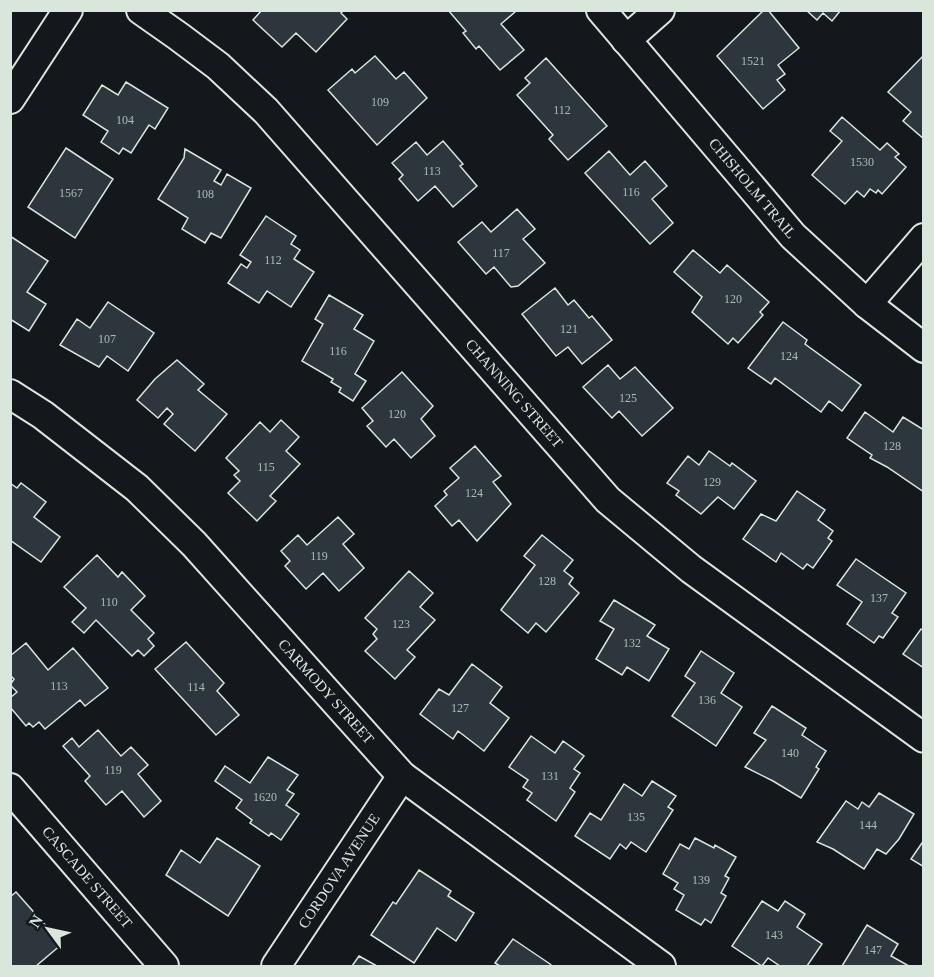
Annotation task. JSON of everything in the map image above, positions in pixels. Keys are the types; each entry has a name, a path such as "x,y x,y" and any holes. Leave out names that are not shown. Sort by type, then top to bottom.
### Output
{"street":[{"path":"10,99 68,10"},
{"name":"CHANNING STREET","path":"141,10 218,66 266,111 608,500 692,569 924,738"},
{"name":"CHISHOLM TRAIL","path":"601,10 793,236 867,304 924,348"},
{"path":"626,40 660,10"},
{"path":"867,304 924,238"},
{"name":"CARMODY STREET","path":"10,394 44,415 137,488 194,544 402,776 661,966"},
{"name":"CORDOVA AVENUE","path":"276,966 402,776"},
{"name":"CASCADE STREET","path":"10,788 164,966"}],"building":[{"path":"262,10 344,10 341,13 347,19 316,52 296,33 282,47 253,20"},
{"path":"448,10 513,10 515,12 501,24 524,50 500,70 479,46 476,49 463,33 466,31"},
{"path":"764,10 768,10 799,48 778,65 785,74 777,80 785,90 763,109 717,56"},
{"path":"806,10 841,10 832,21 823,13 817,20"},
{"path":"924,55 924,139 903,121 911,112 888,92"},
{"path":"375,56 396,79 404,72 427,98 377,145 328,90 352,69 355,73"},
{"path":"546,58 607,126 568,160 549,139 553,135 517,95 530,83 525,78"},
{"path":"126,82 168,108 155,129 149,125 131,153 123,148 119,154 101,142 108,131 83,115 102,85 118,95"},
{"path":"842,117 880,150 887,143 899,154 895,157 906,167 882,194 878,190 876,193 870,189 864,197 857,191 845,204 812,175 842,141 830,131"},
{"path":"443,141 463,164 460,166 477,186 453,207 435,186 418,201 399,179 403,175 392,163 416,142 427,155"},
{"path":"66,148 113,179 75,238 28,207"},
{"path":"185,149 221,170 214,181 221,185 227,174 251,188 221,238 211,233 205,243 182,229 188,218 158,199 184,158"},
{"path":"609,151 630,175 645,161 667,186 652,199 673,223 650,244 585,173"},
{"path":"517,209 535,229 523,239 545,263 518,286 511,287 494,267 486,274 458,242 482,222 491,232"},
{"path":"266,216 296,236 291,244 300,250 294,259 314,272 291,307 267,291 259,303 228,283 241,264 247,268 251,262 240,255"},
{"path":"10,236 48,261 27,292 46,304 29,331 10,319"},
{"path":"693,250 720,273 727,265 769,302 760,312 763,315 738,343 733,338 728,344 692,312 702,297 674,272"},
{"path":"555,288 568,305 574,300 589,318 592,316 612,340 582,364 568,347 556,356 522,314"},
{"path":"329,295 363,315 354,329 374,341 355,374 366,381 353,401 339,392 341,388 331,382 333,379 302,361 323,324 315,319"},
{"path":"108,302 154,333 128,371 107,356 99,367 60,345 77,319 90,328"},
{"path":"783,322 807,340 805,344 861,385 842,411 829,401 821,412 775,378 771,384 748,368"},
{"path":"177,360 204,384 198,390 227,414 195,451 164,424 173,414 167,408 158,418 137,400 155,379"},
{"path":"608,365 620,379 635,367 673,408 642,436 619,411 612,418 583,387"},
{"path":"402,372 433,406 421,419 435,436 411,458 394,439 386,447 367,426 373,421 362,408"},
{"path":"865,412 893,432 903,417 924,430 924,492 870,458 872,455 847,438"},
{"path":"281,420 299,437 286,451 300,464 270,496 276,501 257,521 228,493 240,481 234,475 239,471 226,458 260,422 270,432"},
{"path":"475,446 501,476 493,482 511,504 477,541 459,520 452,526 435,506 447,495 444,491 459,478 450,468"},
{"path":"709,451 730,466 732,463 756,481 734,509 718,497 701,514 676,495 679,491 667,483 688,456 699,465"},
{"path":"10,483 17,488 21,483 46,502 34,517 60,537 41,562 10,540"},
{"path":"797,491 825,510 818,520 833,531 828,538 832,541 813,568 807,564 803,569 781,553 776,562 743,539 761,514 776,521"},
{"path":"338,517 354,534 343,544 364,568 339,591 323,573 306,589 285,566 290,561 281,551 298,535 307,545"},
{"path":"542,535 573,560 564,571 573,578 569,584 579,593 546,632 536,623 528,633 501,610 535,565 524,556"},
{"path":"97,555 118,577 122,572 145,596 131,610 154,633 148,639 154,646 144,656 138,650 132,656 96,620 84,633 72,622 86,608 64,587"},
{"path":"856,559 906,593 892,613 898,617 883,638 879,636 874,643 847,624 862,602 837,585"},
{"path":"409,571 433,593 420,607 435,620 407,650 415,657 395,679 365,651 377,639 373,634 377,629 365,618"},
{"path":"614,600 655,625 647,636 669,649 649,681 627,667 622,675 596,659 614,629 600,621"},
{"path":"921,629 924,631 924,668 903,654"},
{"path":"186,642 224,683 217,691 239,715 216,735 155,669"},
{"path":"26,643 48,670 73,648 108,688 85,706 80,700 45,729 39,722 33,727 29,723 26,726 10,707 10,698 17,692 10,685 14,679 10,675 10,656"},
{"path":"701,651 734,673 721,693 742,707 716,746 672,716 695,683 685,676"},
{"path":"472,664 502,687 490,703 509,718 484,751 458,731 453,739 420,714 439,689 449,695"},
{"path":"772,706 806,728 802,735 826,751 816,767 819,769 801,798 745,767 766,740 754,733"},
{"path":"98,730 121,756 131,747 148,765 138,774 161,801 144,817 122,791 106,805 85,781 90,776 63,746 72,738 79,747"},
{"path":"531,736 555,753 563,741 584,756 574,769 580,773 570,788 575,792 556,821 527,800 532,793 523,787 528,780 509,767"},
{"path":"268,757 298,775 287,790 294,794 286,805 299,814 281,840 271,833 269,836 250,823 252,820 236,808 242,800 215,781 225,766 250,783"},
{"path":"652,781 676,796 668,807 673,810 646,852 631,842 626,849 620,844 610,859 575,836 590,813 601,820 624,784 642,796"},
{"path":"879,793 914,814 899,839 886,854 877,849 864,869 833,849 817,842 846,801 858,809 862,802 869,807"},
{"path":"217,838 260,866 228,916 166,875 181,850 200,863"},
{"path":"695,838 714,848 715,845 736,857 725,876 729,878 721,893 726,896 711,923 705,919 701,925 676,910 684,895 674,889 678,883 663,874 680,844 689,849"},
{"path":"924,840 924,867 911,859"},
{"path":"419,870 451,891 448,896 474,913 456,941 437,928 414,963 371,935 393,902 396,904"},
{"path":"16,892 62,944 36,966 10,966 10,897"},
{"path":"762,901 778,911 785,901 805,914 797,927 822,944 807,966 780,966 768,958 762,966 732,946"},
{"path":"867,925 898,944 891,956 909,966 842,966"},
{"path":"513,939 552,966 500,966 495,963"},
{"path":"359,956 377,966 352,966"}]}
